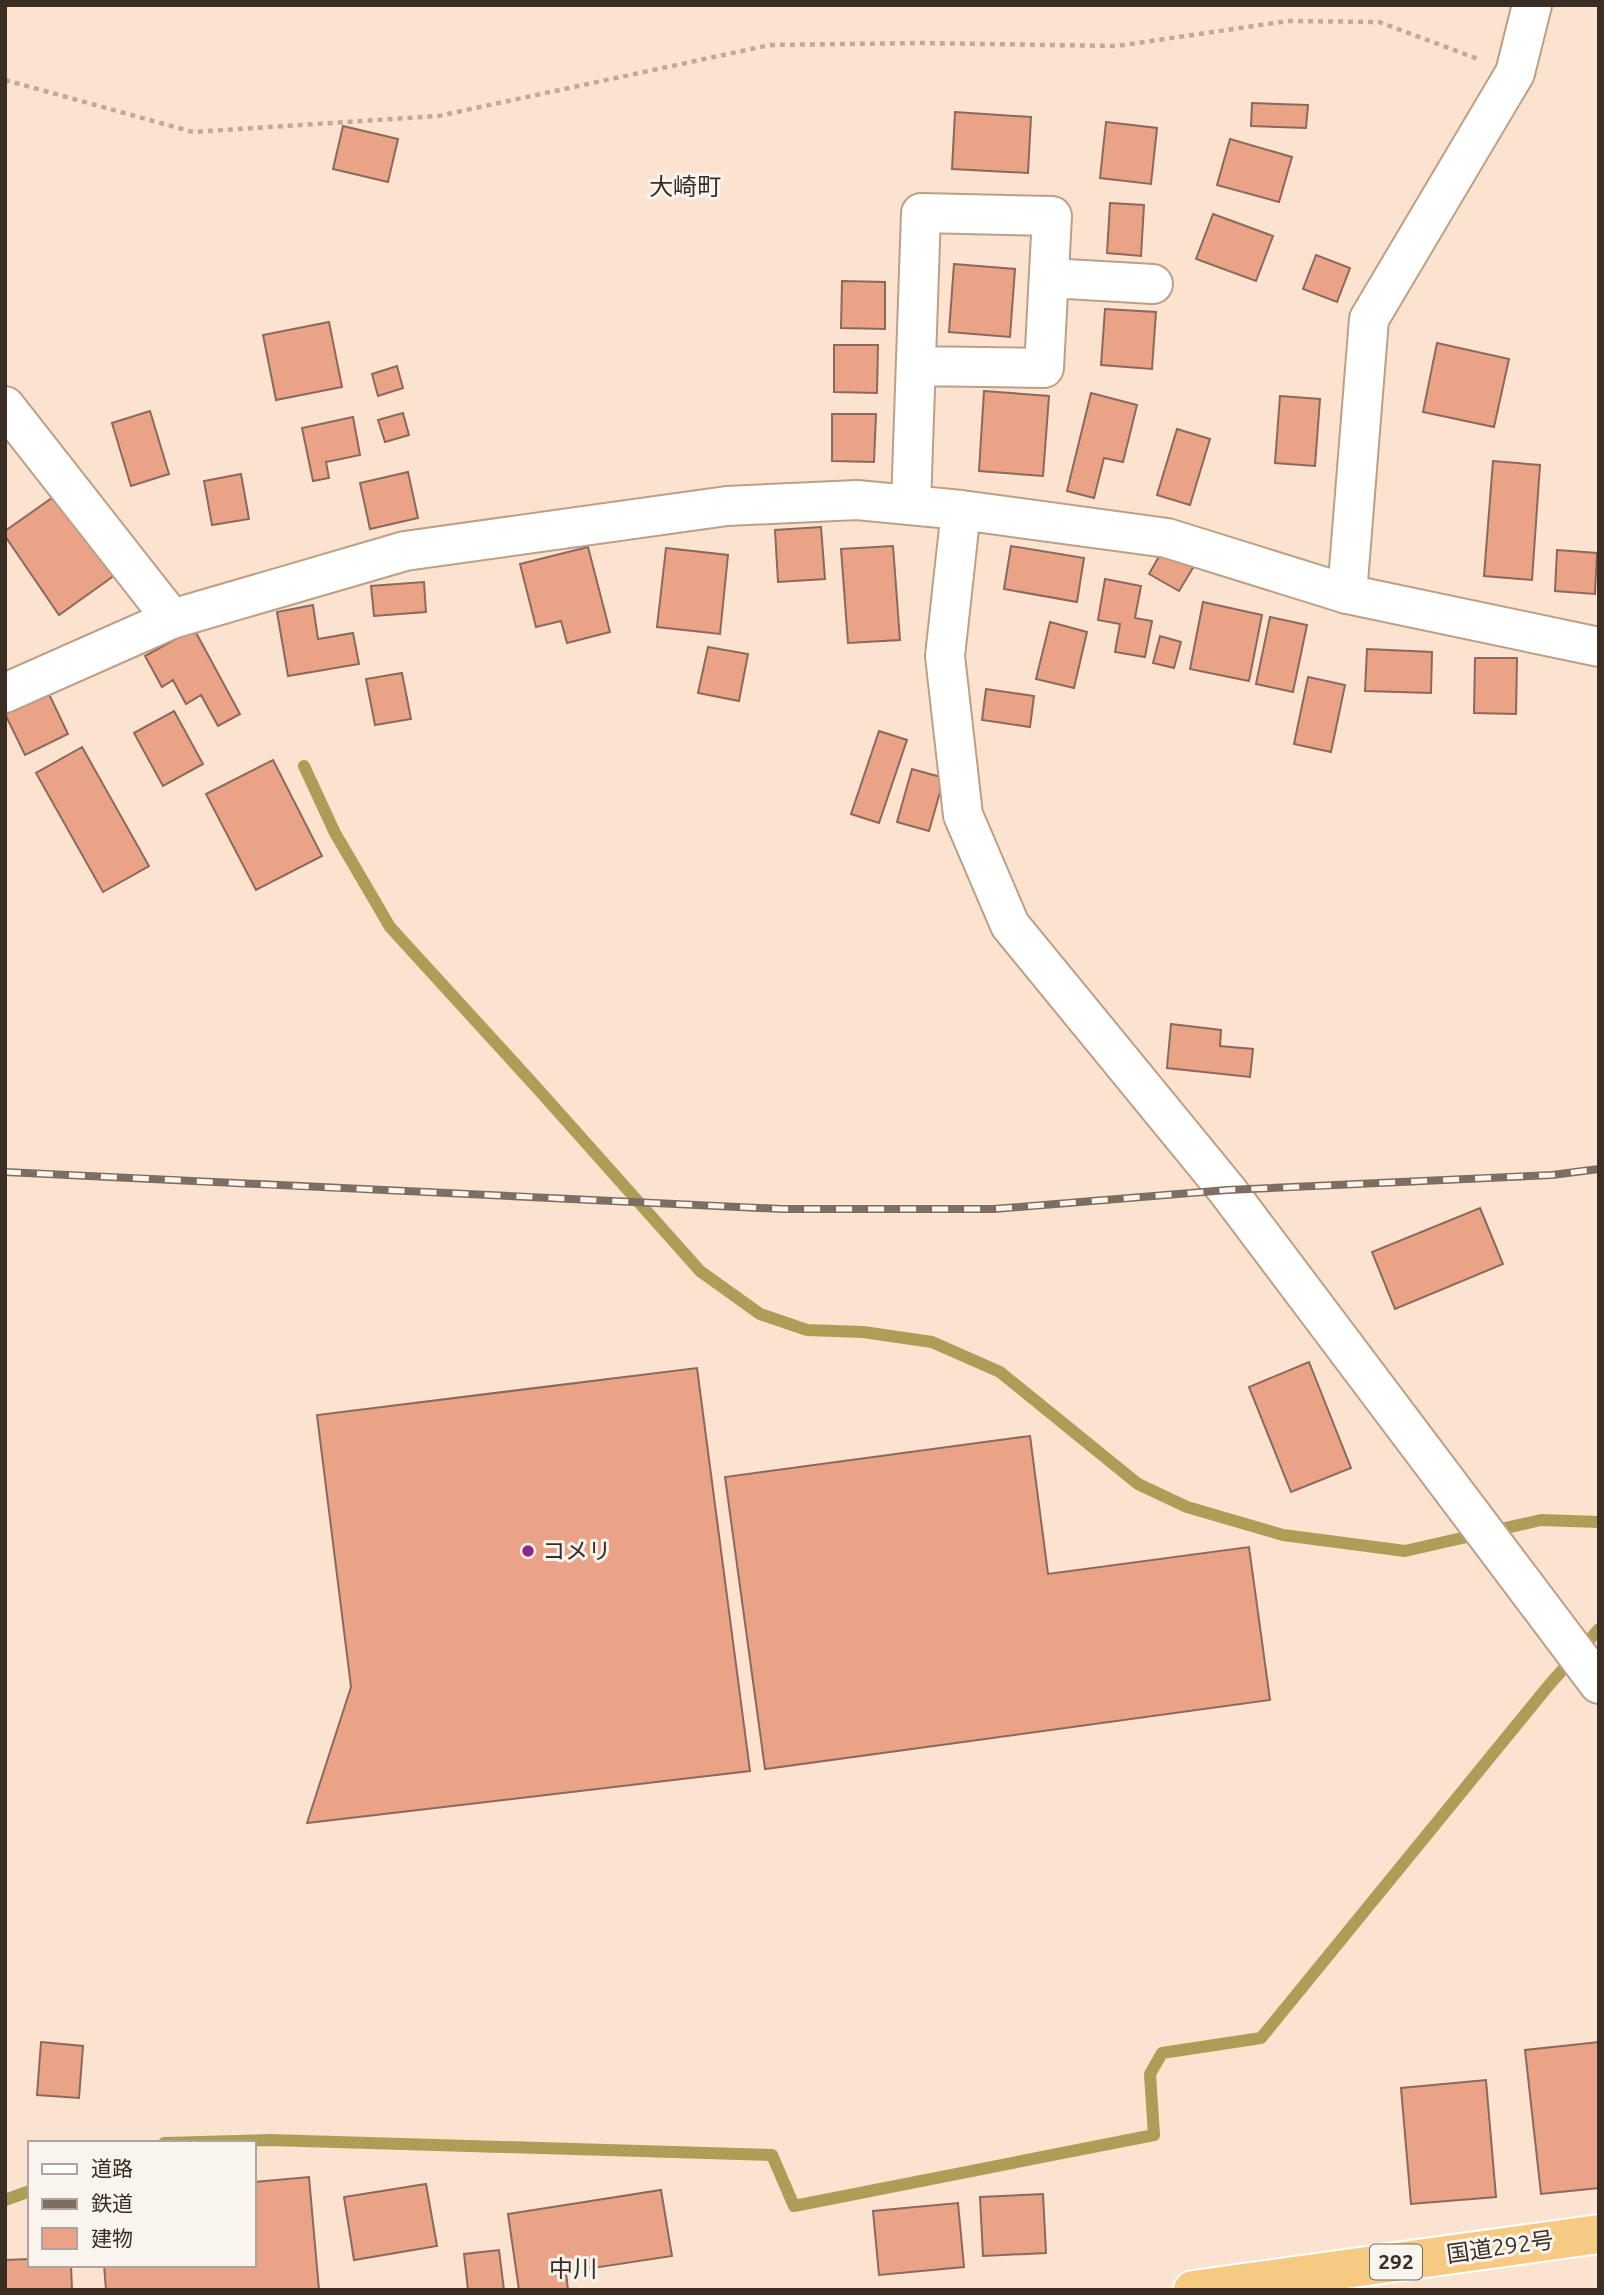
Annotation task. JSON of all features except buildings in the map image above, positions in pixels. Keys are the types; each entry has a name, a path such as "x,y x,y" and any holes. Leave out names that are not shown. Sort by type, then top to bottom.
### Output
{"highway":[{"name":"国道292号","path":"1193,2290 1599,2234"}],"street":[{"path":"1347,594 1369,320 1515,73 1532,5"},
{"path":"911,505 921,213 1052,216 1044,368 916,366"},
{"path":"1049,278 1153,284"},
{"path":"5,406 172,619"},
{"path":"5,693 172,619 405,551 727,506 857,500 961,510 1167,538 1347,594 1599,647"},
{"path":"961,510 945,656 963,815 1010,925 1227,1190 1599,1684"}],"path":[{"path":"5,80 193,132 438,116 770,45 920,43 1117,47 1288,21 1379,22 1515,73"}],"waterway":[{"path":"304,766 335,833 390,927 700,1271 760,1314 807,1330 863,1332 932,1342 1000,1372 1138,1484 1187,1507 1283,1535 1405,1551 1541,1520 1599,1522"},
{"path":"235,2141 772,2155 794,2206 1154,2135 1150,2074 1162,2053 1261,2038 1549,1685 1599,1629"},
{"path":"5,2200 28,2192"}],"railway":[{"path":"5,1172 782,1209 994,1209 1227,1190 1552,1175 1599,1169"}],"place":[{"name":"コメリ","path":"528,1551"}],"district":[{"name":"大崎町","path":"685,187"},
{"name":"中川","path":"573,2269"}]}
